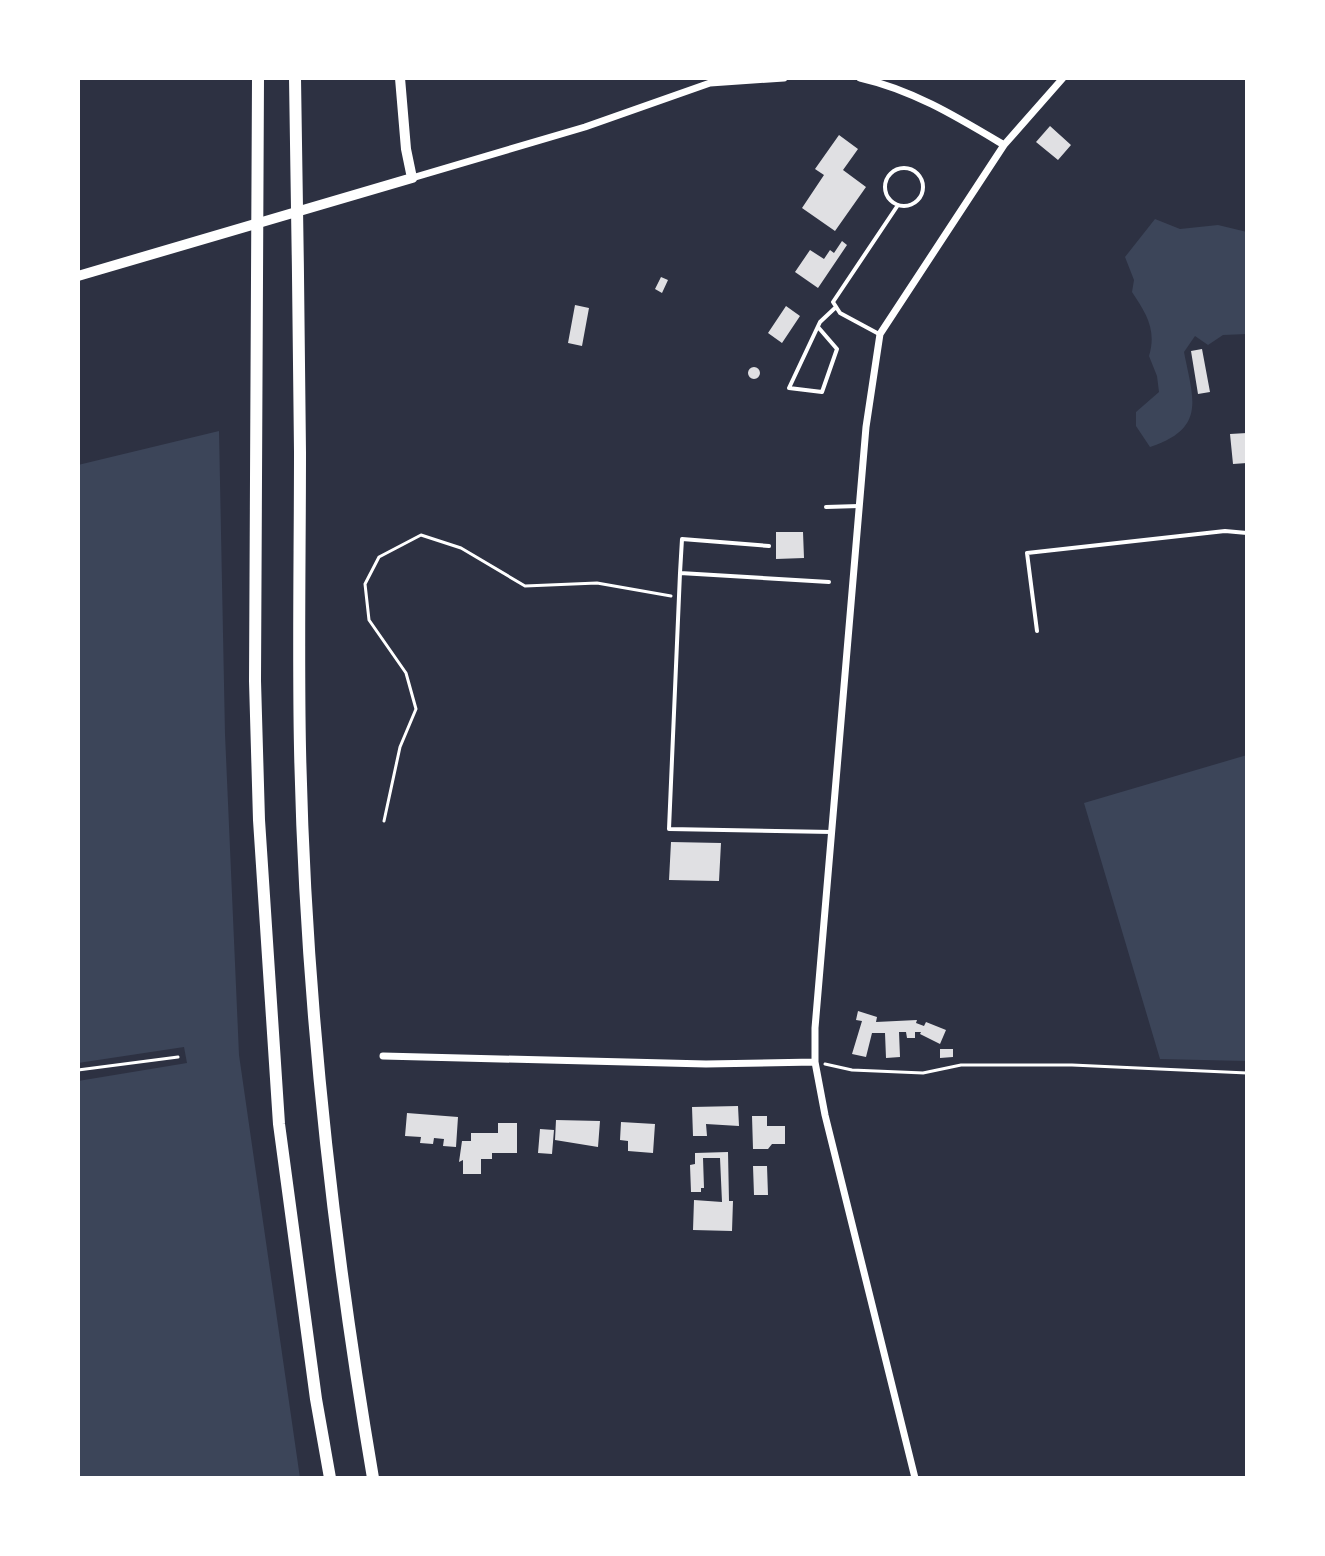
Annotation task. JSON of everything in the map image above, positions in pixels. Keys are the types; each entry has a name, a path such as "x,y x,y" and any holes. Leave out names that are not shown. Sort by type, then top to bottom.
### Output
{"highway":[{"path":"258,78 255,681 259,820 279,1124 330,1478"},
{"path":"295,78 300,750 309,932 319,1073 335,1222 354,1367 373,1478"}],"main road":[{"path":"78,276 412,178 406,149 400,78"}],"street":[{"path":"412,178 585,127 710,83 784,78"},
{"path":"860,78 893,86 935,105 1004,145"},
{"path":"915,1478 827,1124 815,1062 815,1028 866,427 880,334 1004,145 1063,78"},
{"path":"383,1056 706,1064 815,1062"}],"lane":[{"path":"912,169 921,178 922,196 913,205 898,205 887,194 886,182 893,172 912,169"},
{"path":"880,334 840,313 833,302 898,205"},
{"path":"818,327 837,349 822,392 789,388 818,327 836,307"},
{"path":"826,507 859,506"},
{"path":"1037,631 1027,553 1225,531 1247,533"},
{"path":"769,546 682,539 669,829 832,832"},
{"path":"680,573 829,582"}],"path":[{"path":"384,821 400,747 416,709 406,673 369,620 365,584 379,557 421,535 461,548 525,586 597,583 679,597"},
{"path":"78,1070 178,1057"},
{"path":"815,1062 852,1070 923,1073 961,1065 1056,1065 1247,1073"}],"shaded area":[{"path":"1155,219 1180,229 1218,225 1247,232 1247,334 1223,335 1208,345 1195,336 1184,352 1192,398 1188,421 1181,431 1150,447 1136,426 1136,412 1159,392 1149,356 1151,330 1132,292 1134,280 1125,257"},
{"path":"219,431 225,734 239,1055 300,1478 78,1478 78,1081 187,1063 184,1047 78,1063 78,465"},
{"path":"1247,755 1247,1061 1160,1059 1084,803"}],"building":[{"path":"1050,126 1071,145 1058,160 1036,142"},
{"path":"839,135 858,149 843,170 866,187 835,231 802,208 824,175 815,169"},
{"path":"842,241 847,245 818,288 795,272 810,250 824,259 830,250 834,253"},
{"path":"661,277 668,280 662,293 655,289"},
{"path":"575,305 589,308 582,346 568,343"},
{"path":"786,306 800,316 782,343 768,333"},
{"path":"1202,349 1210,392 1198,394 1191,351"},
{"path":"754,367 760,373 754,379 748,373"},
{"path":"1247,433 1247,463 1233,464 1230,434"},
{"path":"776,532 803,532 804,558 776,559"},
{"path":"671,842 721,843 719,881 669,880"},
{"path":"858,1011 877,1017 876,1022 917,1020 916,1023 924,1026 926,1022 946,1030 940,1044 921,1032 915,1032 915,1038 907,1038 906,1032 899,1032 900,1057 886,1058 885,1033 872,1033 866,1057 852,1054 862,1021 856,1020"},
{"path":"940,1049 953,1049 953,1057 940,1058"},
{"path":"738,1106 739,1126 706,1124 707,1136 693,1136 692,1107"},
{"path":"407,1113 458,1117 456,1147 443,1146 444,1139 434,1138 433,1144 420,1143 421,1137 405,1136"},
{"path":"752,1116 767,1116 767,1126 785,1126 785,1144 753,1149"},
{"path":"556,1120 600,1121 598,1147 555,1140"},
{"path":"621,1122 655,1124 653,1153 628,1151 628,1141 620,1140"},
{"path":"498,1123 517,1123 517,1153 492,1153 492,1159 481,1159 481,1174 463,1174 463,1160 459,1162 462,1141 471,1141 471,1133 498,1133"},
{"path":"540,1129 554,1130 552,1154 538,1153"},
{"path":"728,1152 729,1201 733,1201 732,1231 693,1230 694,1200 722,1202 720,1158 703,1158 704,1188 701,1192 691,1192 690,1165 695,1164 695,1153"},
{"path":"753,1166 767,1166 768,1195 754,1195"}]}
